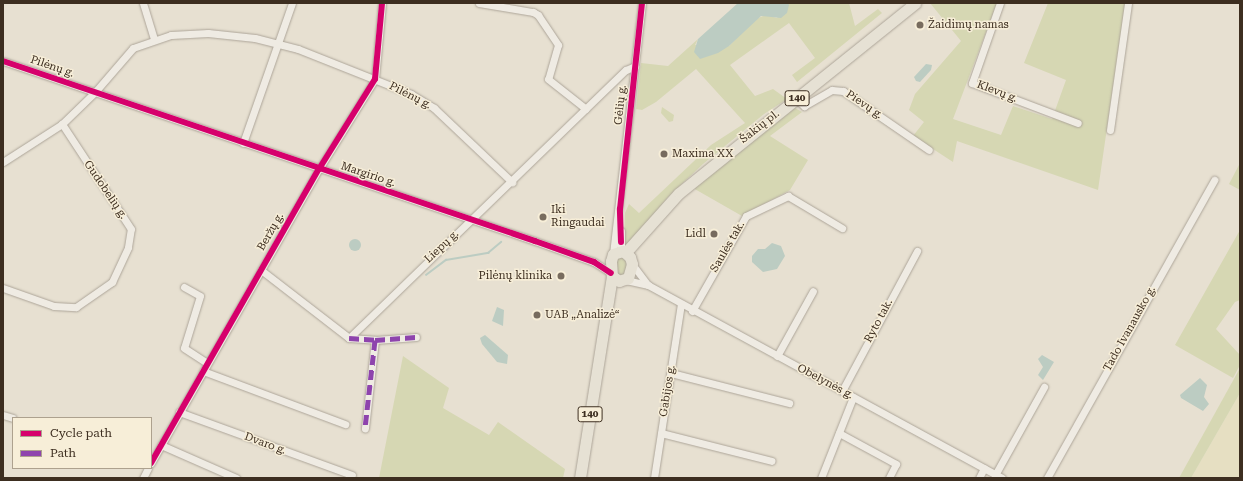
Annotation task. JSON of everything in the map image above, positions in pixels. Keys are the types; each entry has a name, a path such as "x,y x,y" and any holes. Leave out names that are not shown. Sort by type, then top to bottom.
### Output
{"main road":[{"name":"Šakių pl.","path":"623,257 663,210 701,173 915,3"},
{"name":"140","path":"580,478 601,350 611,275 623,257"},
{"name":"140","path":"601,350 617,291 624,280 630,275 623,257"},
{"path":"611,275 616,280 624,280"}],"street":[{"path":"142,3 154,39"},
{"path":"243,143 292,3"},
{"name":"Beržų g.","path":"152,461 319,169 375,78 382,3"},
{"path":"478,3 533,12 538,15 558,45 548,79 586,109"},
{"name":"Gėlių g.","path":"623,257 620,242 620,209 642,3"},
{"name":"Klevų g.","path":"1000,3 972,83 1078,123"},
{"path":"1110,130 1128,3"},
{"name":"Pilėnų g.","path":"3,61 95,92 133,48 154,39 184,33 208,33 254,38 277,45 298,49 375,78 434,108 512,182"},
{"name":"Liepų g.","path":"349,338 512,182 626,70 635,66"},
{"name":"Pievų g.","path":"796,99 804,106 832,90 843,91 929,150"},
{"path":"3,162 62,124 95,92"},
{"name":"Margirio g.","path":"95,92 594,262 611,275"},
{"name":"Gudobelių g.","path":"3,288 54,306 76,307 112,282 128,247 131,229 62,124"},
{"name":"Tado Ivanausko g.","path":"1047,478 1214,180"},
{"name":"Saulės tak.","path":"692,311 746,216 788,196 842,228"},
{"name":"Ryto tak.","path":"842,391 917,251"},
{"path":"594,262 623,257"},
{"name":"Obelynės g.","path":"623,257 648,285"},
{"path":"261,270 349,338 375,340 416,337"},
{"name":"Obelynės g.","path":"624,280 648,285 692,311 999,476"},
{"path":"184,287 200,296 184,348 207,363"},
{"path":"777,356 814,291"},
{"name":"Gabijos g.","path":"654,478 681,304"},
{"path":"365,428 375,340"},
{"path":"203,371 345,424"},
{"path":"671,373 789,403"},
{"path":"999,476 1044,387"},
{"path":"821,478 853,398"},
{"name":"Dvaro g.","path":"179,412 352,475"},
{"path":"662,433 772,461"},
{"path":"839,433 896,464 889,478"},
{"path":"161,445 236,478"},
{"path":"979,478 984,468"},
{"path":"143,478 148,469"}],"shaded area":[{"path":"738,3 788,3 789,5 787,13 781,18 761,16 729,46 718,53 700,59 694,52 698,39"},
{"path":"926,64 932,65 931,70 920,82 916,81 914,77"},
{"path":"353,239 357,239 361,245 357,251 353,251 349,247 349,243"},
{"path":"772,243 781,246 785,256 777,269 763,272 752,262 752,256 758,249 765,249"},
{"path":"497,307 504,310 503,326 492,321"},
{"path":"485,335 508,355 507,364 497,362 482,344 480,338"},
{"path":"1042,355 1054,362 1043,380 1038,375 1043,367 1038,359"},
{"path":"1200,378 1207,385 1204,397 1209,404 1203,411 1181,398 1180,395"},
{"path":"1240,393 1240,478 1191,478"}],"green space":[{"path":"788,3 849,3 855,26 878,9 882,13 797,82 792,75 815,58 789,23 730,65 755,96 773,89 787,99 764,114 703,164 668,197 628,247 624,245 625,213 629,204 639,213 711,145 745,123 696,69 656,102 642,110 636,109 641,63 668,66 698,39 695,45 729,46 755,19 766,15 777,18"},
{"path":"930,3 997,3 953,119 1001,135 1013,106 1052,119 1066,80 1024,63 1048,3 1125,4 1098,190 957,141 953,162 913,136 924,122 909,110 915,94 961,41"},
{"path":"662,107 674,115 673,121 669,122 661,113"},
{"path":"795,108 802,112 770,136 808,160 790,190 742,216 693,188"},
{"path":"1240,163 1240,190 1229,184"},
{"path":"1240,230 1240,300 1235,302 1216,329 1240,355 1240,365 1233,378 1175,345"},
{"path":"618,255 627,260 625,276 616,275 616,259"},
{"path":"403,356 449,388 443,408 489,435 498,422 565,469 563,478 379,478"},
{"path":"1240,368 1240,393 1191,478 1179,478"}],"waterway":[{"path":"426,275 446,260 488,253 501,242"}],"marked path":[{"path":"375,340 416,337"},
{"path":"349,338 375,340 365,428"}],"cycle path":[{"path":"152,461 319,169 375,79 382,3"},
{"path":"621,242 620,209 642,3"},
{"path":"3,61 535,241 594,262 611,273"}],"place":[{"name":"Žaidimų namas","path":"920,25"},
{"name":"Maxima XX","path":"664,154"},
{"name":"Iki Ringaudai","path":"543,217"},
{"name":"Lidl","path":"714,234"},
{"name":"Pilėnų klinika","path":"561,276"},
{"name":"UAB „Analizė“","path":"537,315"}]}
